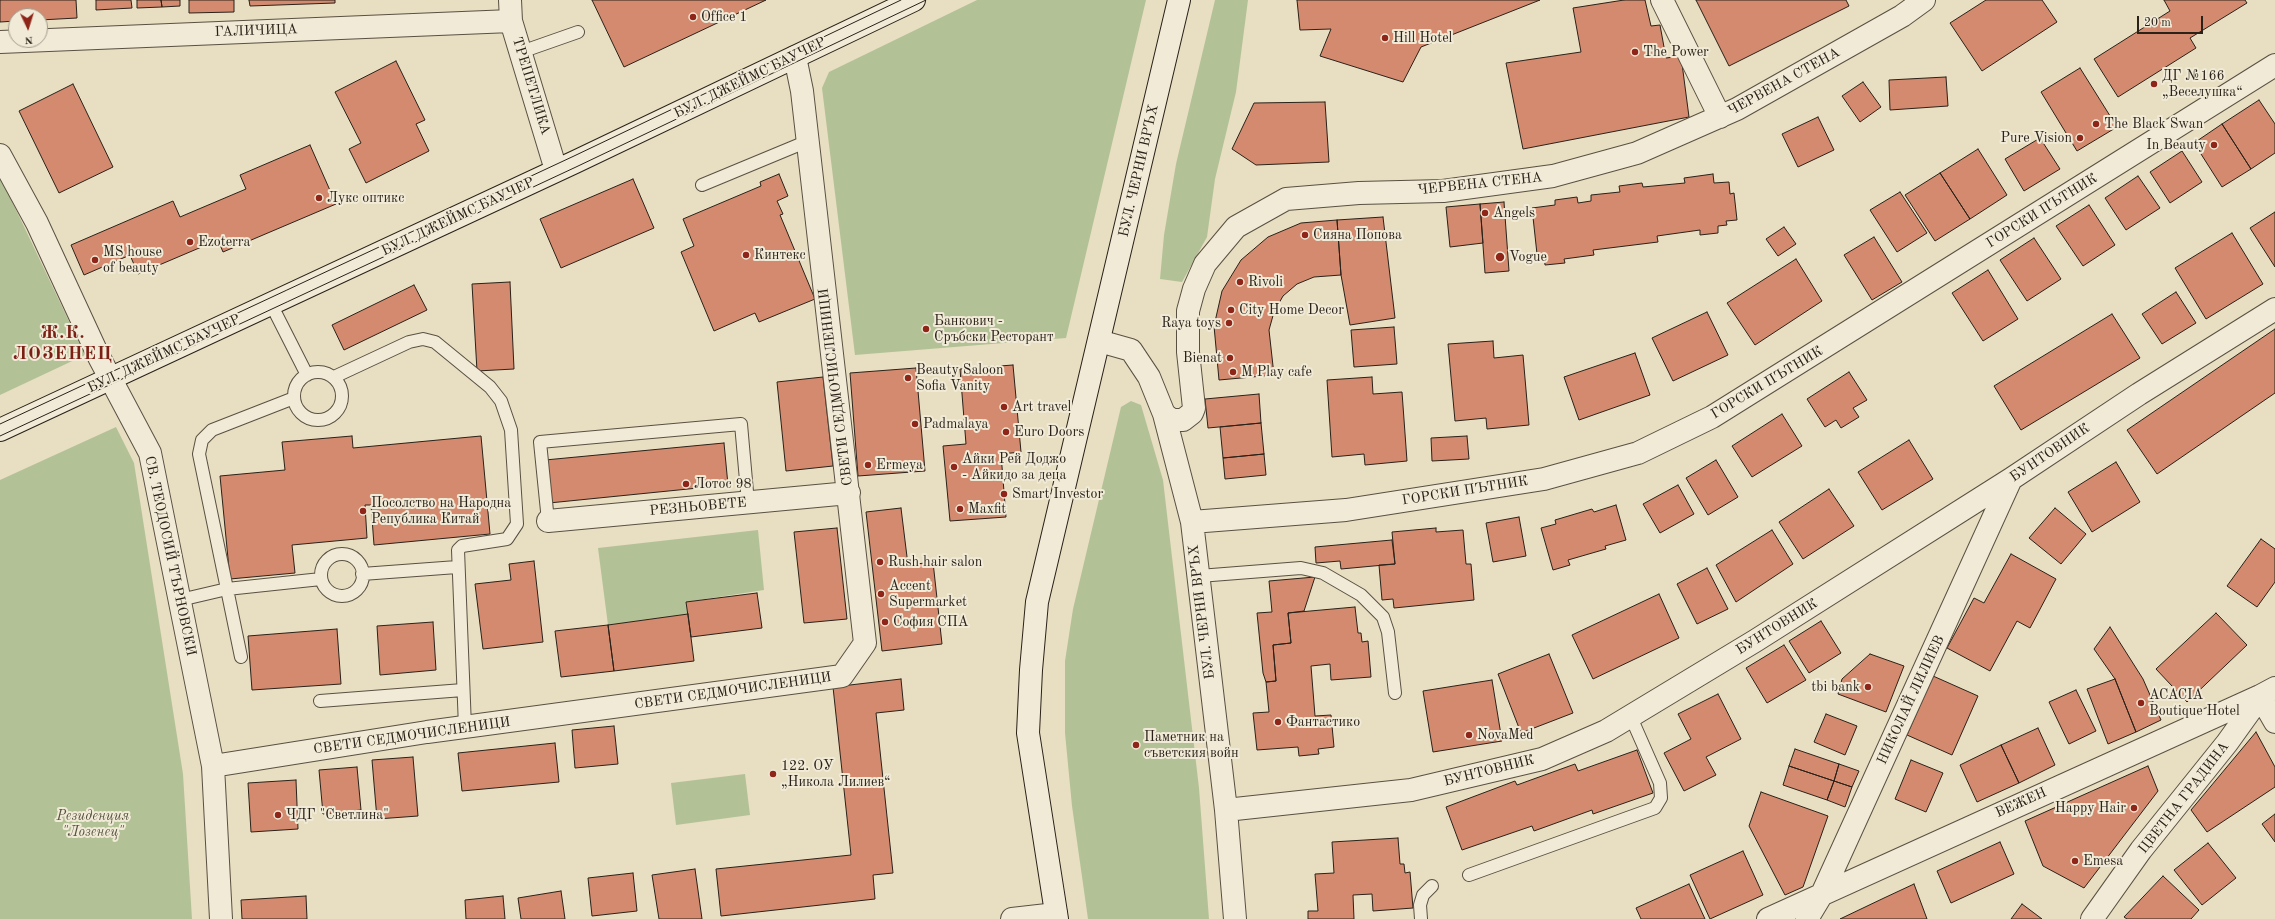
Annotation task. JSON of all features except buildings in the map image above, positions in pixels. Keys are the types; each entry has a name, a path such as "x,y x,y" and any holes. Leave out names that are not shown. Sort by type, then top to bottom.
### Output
{"street":[{"name":"БУЛ. ДЖЕЙМС БАУЧЕР","path":"0,430 556,170 914,0"},
{"name":"БУЛ. ЧЕРНИ ВРЪХ","path":"1056,916 1028,733 1031,670 1037,602 1179,0"},
{"path":"1662,0 1720,117"},
{"name":"ЧЕРВЕНА СТЕНА","path":"1164,414 1172,420 1183,420 1192,413 1194,408 1188,352 1188,311 1194,289 1205,264 1236,227 1286,199 1359,193 1443,191 1553,176 1637,153 1720,117 1902,16 1924,0"},
{"name":"ГАЛИЧИЦА","path":"0,42 511,10"},
{"name":"ТРЕПЕТЛИКА","path":"511,10 521,52 556,170"},
{"name":"СВЕТИ СЕДМОЧИСЛЕНИЦИ","path":"213,766 465,727 842,676 866,643 802,91 795,57"},
{"name":"ГОРСКИ ПЪТНИК","path":"1192,522 1346,510 1544,479 1638,453 1718,413 2275,65"},
{"name":"СВ. ТЕОДОСИЙ ТЪРНОВСКИ","path":"0,154 37,223 110,379 150,453 213,766 221,919"},
{"name":"БУНТОВНИК","path":"1226,810 1411,790 1542,758 1606,731 1630,715 1755,642 2011,479 2139,394 2275,309"},
{"name":"БУЛ. ЧЕРНИ ВРЪХ","path":"1099,341 1131,350 1149,377 1164,414 1192,522 1226,810 1235,919"},
{"name":"НИКОЛАЙ ЛИЛИЕВ","path":"1807,919 1822,894 2011,479"},
{"name":"РЕЗНЬОВЕТЕ","path":"548,521 849,494"},
{"name":"ЦВЕТНА ГРАДИНА","path":"2092,919 2142,850 2268,692 2275,676"},
{"path":"2268,692 2275,722"},
{"name":"ВЕЖЕН","path":"1768,919 2268,692"},
{"path":"1012,919 1056,916"}],"lane":[{"path":"521,52 578,32"},
{"path":"702,185 808,141"},
{"path":"271,304 307,375"},
{"path":"334,378 409,342 423,340 434,342 490,387 502,401 511,430 517,524 507,540 462,546 458,550 457,567 465,727"},
{"path":"318,372 334,378 339,383 343,399 340,406 330,418 322,420 306,418 296,406 294,398 298,383 307,375 318,372"},
{"path":"241,657 199,454 202,440 212,430 294,398"},
{"path":"548,521 540,442 551,441 741,424 748,503"},
{"path":"339,555 352,557 361,567 362,574 359,587 354,592 341,596 328,591 321,579 323,566 332,556 339,555"},
{"path":"362,574 457,567"},
{"path":"1199,576 1301,568 1323,573 1361,595 1382,617 1388,632 1395,693"},
{"path":"180,600 227,589 321,579"},
{"path":"320,700 463,690"},
{"path":"1469,875 1655,808 1661,798 1660,783 1630,715"},
{"path":"1421,919 1420,905 1423,894 1432,886"}],"green space":[{"path":"977,0 1146,0 1066,338 855,355 822,88 829,72"},
{"path":"1215,0 1248,0 1236,92 1215,179 1207,237 1182,282 1160,279 1164,235 1176,164"},
{"path":"0,176 85,355 0,395"},
{"path":"1131,401 1141,405 1163,480 1199,788 1209,919 1088,919 1072,806 1065,733 1065,661 1073,609 1121,407"},
{"name":"Резиденция \"Лозенец\"","path":"116,427 134,463 183,774 192,919 0,919 0,480"},
{"path":"758,530 764,590 686,602 688,614 608,625 598,548"},
{"path":"745,774 750,815 676,825 671,783"}],"tram line":[{"path":"0,424 574,156 901,0"},
{"path":"0,436 576,167 926,0"}],"place":[{"name":"Office 1","path":"693,17"},
{"name":"Hill Hotel","path":"1385,38"},
{"name":"The Power","path":"1635,52"},
{"name":"ДГ №166 „Веселушка“","path":"2154,84"},
{"name":"The Black Swan","path":"2096,124"},
{"name":"Pure Vision","path":"2080,138"},
{"name":"In Beauty","path":"2214,145"},
{"name":"Лукс оптикс","path":"319,198"},
{"name":"Angels","path":"1485,213"},
{"name":"Сияна Попова","path":"1305,235"},
{"name":"Ezoterra","path":"190,242"},
{"name":"Кинтекс","path":"746,255"},
{"name":"Vogue","path":"1500,257"},
{"name":"MS house of beauty","path":"95,260"},
{"name":"Rivoli","path":"1240,282"},
{"name":"City Home Decor","path":"1231,310"},
{"name":"Raya toys","path":"1229,323"},
{"name":"Банкович - Сръбски Ресторант","path":"926,329"},
{"name":"Bienat","path":"1230,358"},
{"name":"M Play cafe","path":"1233,372"},
{"name":"Beauty Saloon Sofia Vanity","path":"908,378"},
{"name":"Art travel","path":"1004,407"},
{"name":"Padmalaya","path":"915,424"},
{"name":"Euro Doors","path":"1006,432"},
{"name":"Ermeya","path":"868,465"},
{"name":"Айки Рей Доджо - Айкидо за деца","path":"954,467"},
{"name":"Лотос 98","path":"686,484"},
{"name":"Smart Investor","path":"1004,494"},
{"name":"Maxfit","path":"960,509"},
{"name":"Посолство на Народна Република Китай","path":"363,511"},
{"name":"Rush hair salon","path":"880,562"},
{"name":"Accent Supermarket","path":"881,594"},
{"name":"София СПА","path":"885,622"},
{"name":"tbi bank","path":"1868,687"},
{"name":"ACACIA Boutique Hotel","path":"2141,703"},
{"name":"Фантастико","path":"1278,722"},
{"name":"NovaMed","path":"1469,735"},
{"name":"Паметник на съветския войн","path":"1136,745"},
{"name":"122. ОУ „Никола Лилиев“","path":"773,774"},
{"name":"Happy Hair","path":"2134,808"},
{"name":"ЧДГ \"Светлина\"","path":"278,815"},
{"name":"Emesa","path":"2075,861"}],"district":[{"name":"Ж.К. ЛОЗЕНЕЦ","path":"63,343"}]}
